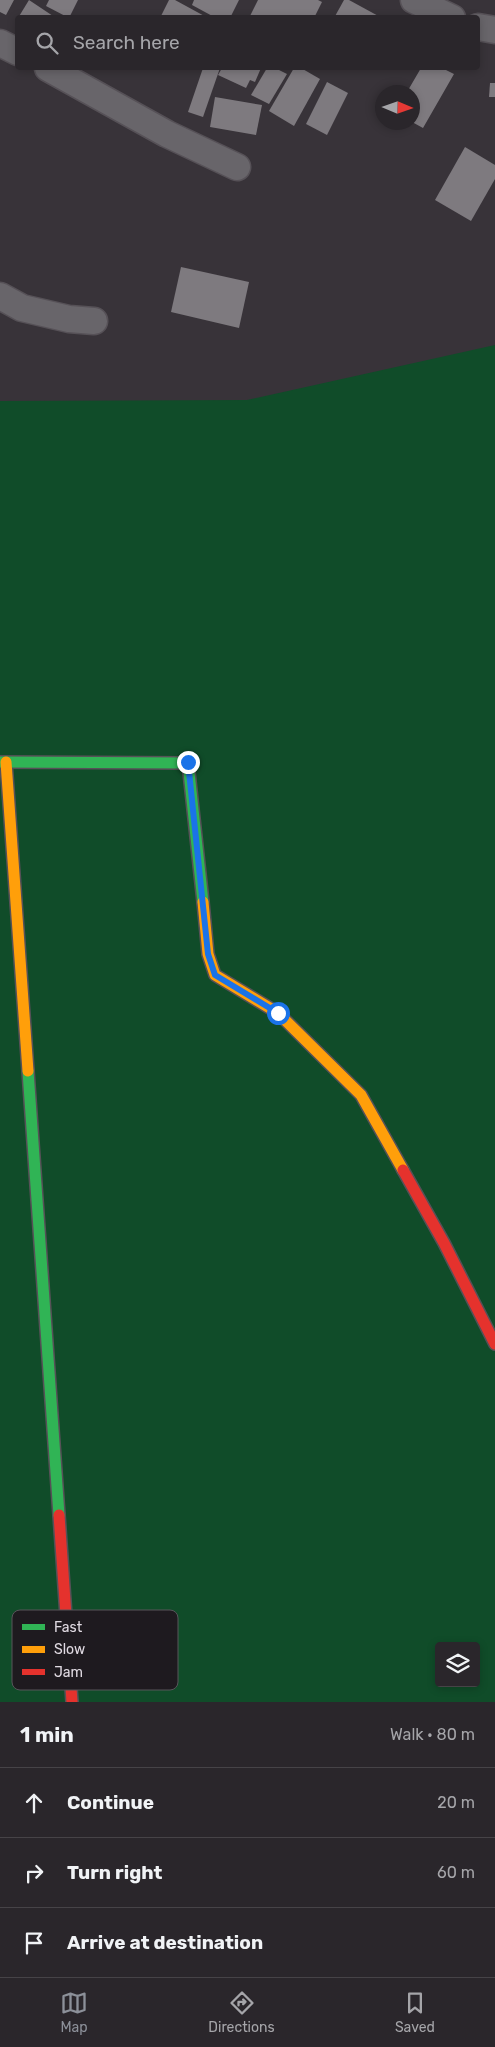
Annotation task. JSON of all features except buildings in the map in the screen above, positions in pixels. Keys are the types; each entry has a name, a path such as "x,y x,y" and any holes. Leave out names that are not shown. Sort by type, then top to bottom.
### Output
{"street":[{"path":"414,0 446,15"},
{"path":"480,27 495,30"},
{"path":"0,43 15,50"},
{"path":"52,70 167,134 236,167"},
{"path":"0,296 22,308 69,319 94,321"},
{"path":"65,1610 3,762 188,762 208,954 215,975 278,1013 361,1095 444,1243 495,1344"}],"green space":[{"path":"495,345 495,1702 0,1702 0,401 247,400"}],"traffic: fast":[{"path":"0,762 188,763 203,902"},
{"path":"28,1071 59,1515"}],"traffic: slow":[{"path":"6,762 28,1071"},
{"path":"203,902 208,954 215,975 278,1013 361,1095 403,1170"}],"traffic: jam":[{"path":"403,1170 444,1243 495,1344"},
{"path":"59,1515 66,1610"},
{"path":"71,1690 72,1702"}],"route":[{"path":"188,762 208,954 215,975 278,1013"}]}
